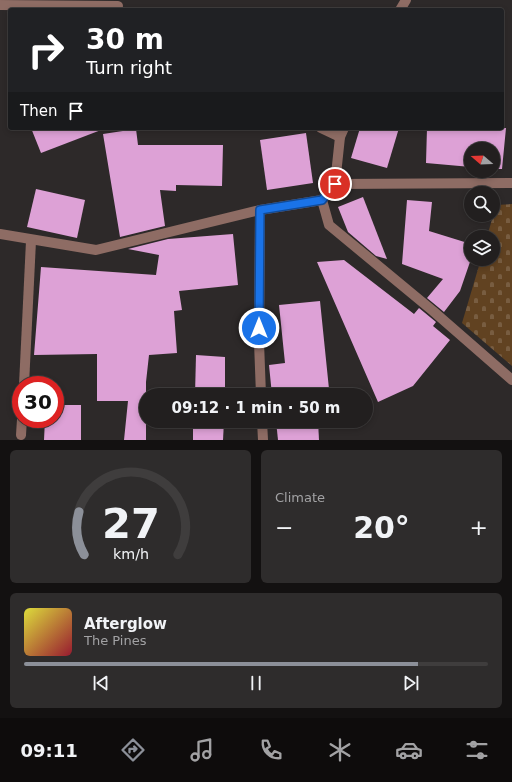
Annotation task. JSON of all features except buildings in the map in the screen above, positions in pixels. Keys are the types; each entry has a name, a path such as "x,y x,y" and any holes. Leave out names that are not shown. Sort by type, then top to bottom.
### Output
{"street":[{"path":"0,5 119,4"},
{"path":"0,234 31,241 96,250 260,210 322,200 335,184 342,132 332,130"},
{"path":"335,184 512,183"},
{"path":"322,200 329,225 433,311 512,380"},
{"path":"260,210 259,342 261,388"},
{"path":"24,376 31,241"},
{"path":"21,428 21,435"},
{"path":"262,428 263,440"}],"green space":[{"path":"512,204 512,366 462,323 479,266 500,266 500,230 489,230 491,222 500,222 500,205"}],"route":[{"path":"259,328 260,210 322,200 335,184"}]}
